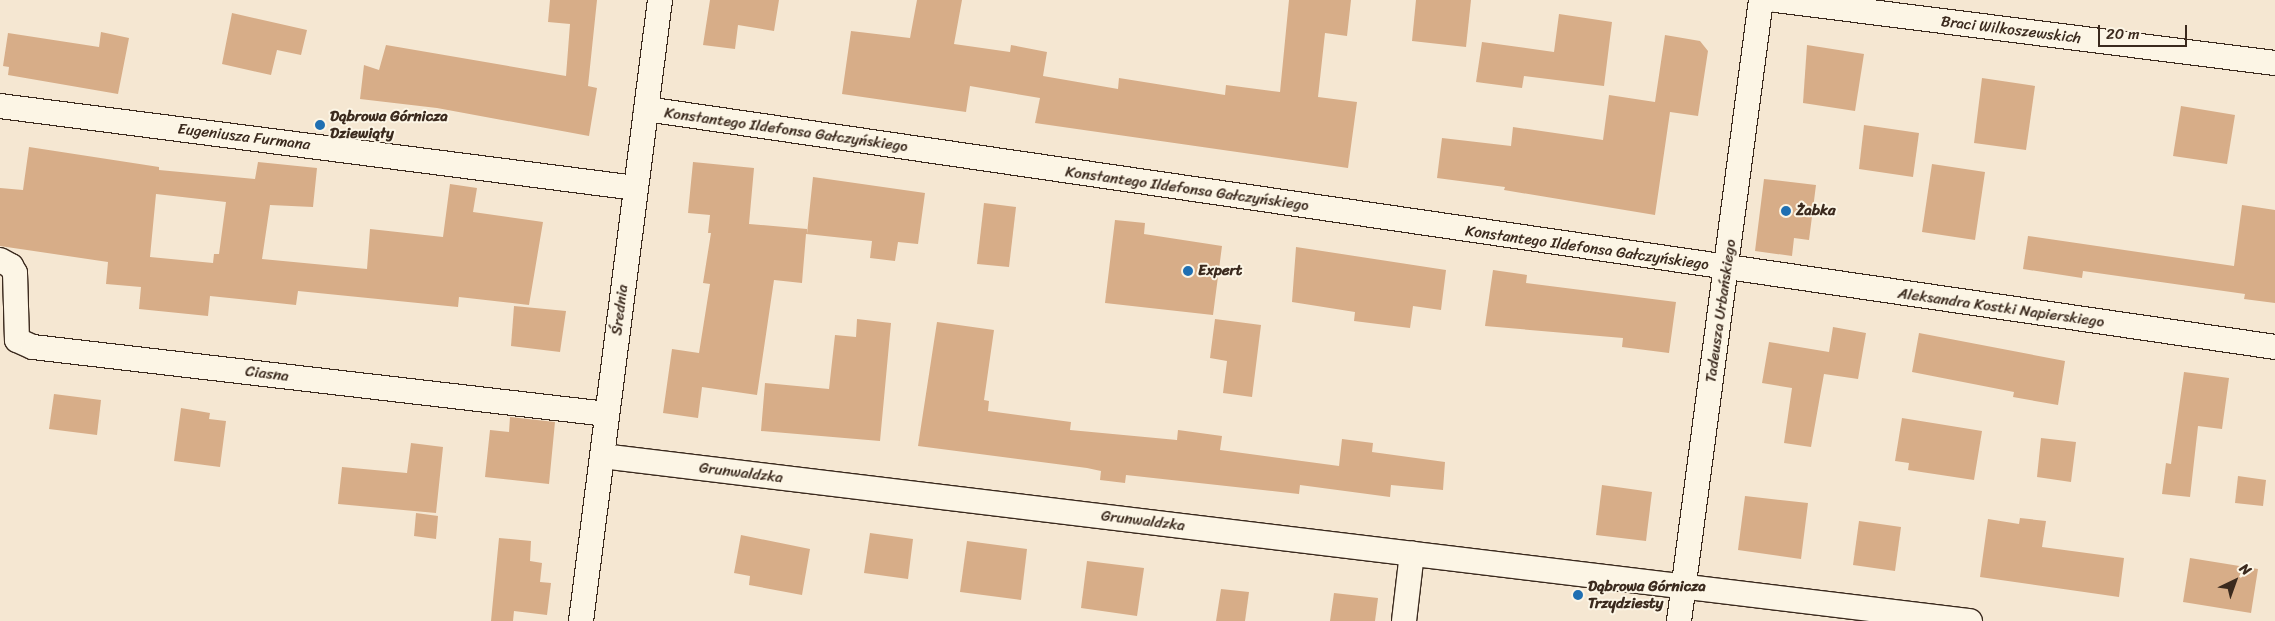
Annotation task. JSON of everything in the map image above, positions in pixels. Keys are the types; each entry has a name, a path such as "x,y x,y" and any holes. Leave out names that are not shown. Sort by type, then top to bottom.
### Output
{"street":[{"name":"Średnia","path":"581,621 660,0"},
{"name":"Tadeusza Urbańskiego","path":"1679,621 1762,0"},
{"name":"Braci Wilkoszewskich","path":"1776,0 2275,63"},
{"name":"Eugeniusza Furmana","path":"0,106 636,188"},
{"name":"Konstantego Ildefonsa Gałczyńskiego","path":"646,109 1727,269"},
{"name":"Ciasna","path":"0,260 11,266 15,273 17,340 34,347 607,414"},
{"name":"Aleksandra Kostki Napierskiego","path":"1727,269 2275,347"},
{"name":"Grunwaldzka","path":"602,456 1970,621"},
{"path":"1404,621 1412,553"}],"building":[{"path":"550,0 597,0 588,86 597,88 589,136 437,108 360,99 364,65 379,70 386,45 566,76 570,24 548,22"},
{"path":"710,0 779,0 774,31 738,25 735,49 703,45"},
{"path":"917,0 962,0 954,44 1010,52 1011,45 1047,52 1043,76 1118,89 1119,78 1225,95 1226,85 1280,92 1289,0 1351,0 1347,36 1325,33 1318,97 1357,102 1348,168 1035,123 1040,98 970,86 966,112 842,94 851,31 910,38"},
{"path":"1416,0 1471,0 1466,47 1412,41"},
{"path":"232,13 307,30 301,55 277,50 271,75 222,64"},
{"path":"1559,14 1612,22 1604,86 1524,76 1522,88 1476,82 1482,42 1554,52"},
{"path":"101,32 129,38 118,94 8,75 9,67 3,66 8,33 99,47"},
{"path":"1665,35 1700,41 1708,51 1698,116 1670,112 1655,215 1504,190 1505,187 1437,178 1442,138 1511,146 1513,127 1603,140 1609,95 1655,102"},
{"path":"1807,45 1864,54 1855,111 1803,103"},
{"path":"1982,78 2035,86 2026,150 1974,143"},
{"path":"2181,106 2235,115 2227,164 2173,156"},
{"path":"1864,125 1919,133 1913,177 1859,169"},
{"path":"29,147 159,167 159,170 255,179 258,162 317,168 313,207 270,205 262,259 367,269 370,229 443,237 450,184 477,188 473,212 543,222 529,305 459,297 458,307 298,291 296,305 210,296 208,316 139,309 141,287 106,284 108,262 0,246 0,188 23,190","holes":["156,194 226,202 219,254 214,254 213,263 150,257"]},
{"path":"693,162 754,168 749,224 807,229 807,234 813,177 925,193 918,244 898,242 895,261 870,258 872,241 806,234 802,283 774,280 757,395 702,387 698,418 663,413 672,349 699,353 710,284 703,283 711,233 708,233 710,215 688,213"},
{"path":"1932,164 1985,172 1975,240 1922,232"},
{"name":"Żabka","path":"1764,179 1816,185 1809,240 1794,238 1792,256 1755,251"},
{"path":"984,203 1016,207 1009,267 977,264"},
{"path":"2242,205 2275,210 2275,303 2244,299 2245,294 2083,271 2082,278 2023,269 2028,236 2234,266"},
{"path":"1115,220 1145,223 1144,234 1222,246 1213,315 1105,303"},
{"path":"1296,247 1446,270 1441,310 1413,306 1410,328 1354,321 1355,312 1292,302"},
{"path":"1493,270 1527,275 1526,283 1676,302 1669,353 1622,347 1623,338 1485,326"},
{"path":"514,306 566,311 560,352 511,346"},
{"path":"857,319 891,323 880,441 761,431 765,383 829,389 835,335 856,337"},
{"path":"1215,319 1261,325 1252,397 1223,393 1227,361 1210,358"},
{"path":"937,322 994,330 984,400 989,401 988,411 1071,422 1070,430 1177,440 1178,430 1222,436 1220,450 1339,466 1342,439 1373,443 1372,452 1445,462 1443,490 1391,485 1390,497 1300,485 1299,494 1126,475 1125,483 1100,480 1101,471 1087,468 918,446"},
{"path":"1833,327 1866,333 1858,379 1824,374 1811,447 1784,443 1792,388 1762,383 1769,342 1829,352"},
{"path":"1919,333 2065,361 2058,405 2013,397 2014,392 1912,372"},
{"path":"2184,372 2229,378 2222,429 2198,426 2190,497 2162,494 2166,463 2171,464"},
{"path":"54,394 101,400 97,435 49,429"},
{"path":"181,408 210,413 209,419 226,421 220,467 174,461"},
{"path":"510,417 555,422 549,484 485,477 490,430 509,432"},
{"path":"1902,418 1982,431 1974,480 1908,470 1909,463 1895,461"},
{"path":"2041,438 2076,442 2071,482 2037,477"},
{"path":"411,443 443,447 436,513 338,504 342,467 407,473"},
{"path":"2238,476 2266,480 2263,506 2235,503"},
{"path":"1602,485 1652,492 1646,541 1596,535"},
{"path":"1745,496 1808,503 1801,559 1738,550"},
{"path":"416,513 438,516 436,539 414,536"},
{"path":"2020,518 2046,521 2042,547 2124,558 2119,597 1980,577 1988,519 2019,524"},
{"path":"1859,521 1901,527 1895,571 1853,565"},
{"path":"870,533 913,539 908,579 864,573"},
{"path":"741,535 810,549 802,595 749,585 750,576 734,573"},
{"path":"499,538 531,541 530,561 542,563 540,582 551,583 547,615 514,611 513,621 491,621"},
{"path":"967,541 1027,549 1021,600 960,592"},
{"path":"2190,558 2258,569 2251,613 2183,602"},
{"path":"1087,561 1144,568 1137,616 1081,608"},
{"path":"1221,589 1249,592 1245,621 1216,621"},
{"path":"1334,593 1378,598 1375,621 1330,621"}],"place":[{"name":"Dąbrowa Górnicza Dziewiąty","path":"320,125"},
{"name":"Żabka","path":"1786,211"},
{"name":"Expert","path":"1188,271"},
{"name":"Dąbrowa Górnicza Trzydziesty","path":"1578,595"}]}
